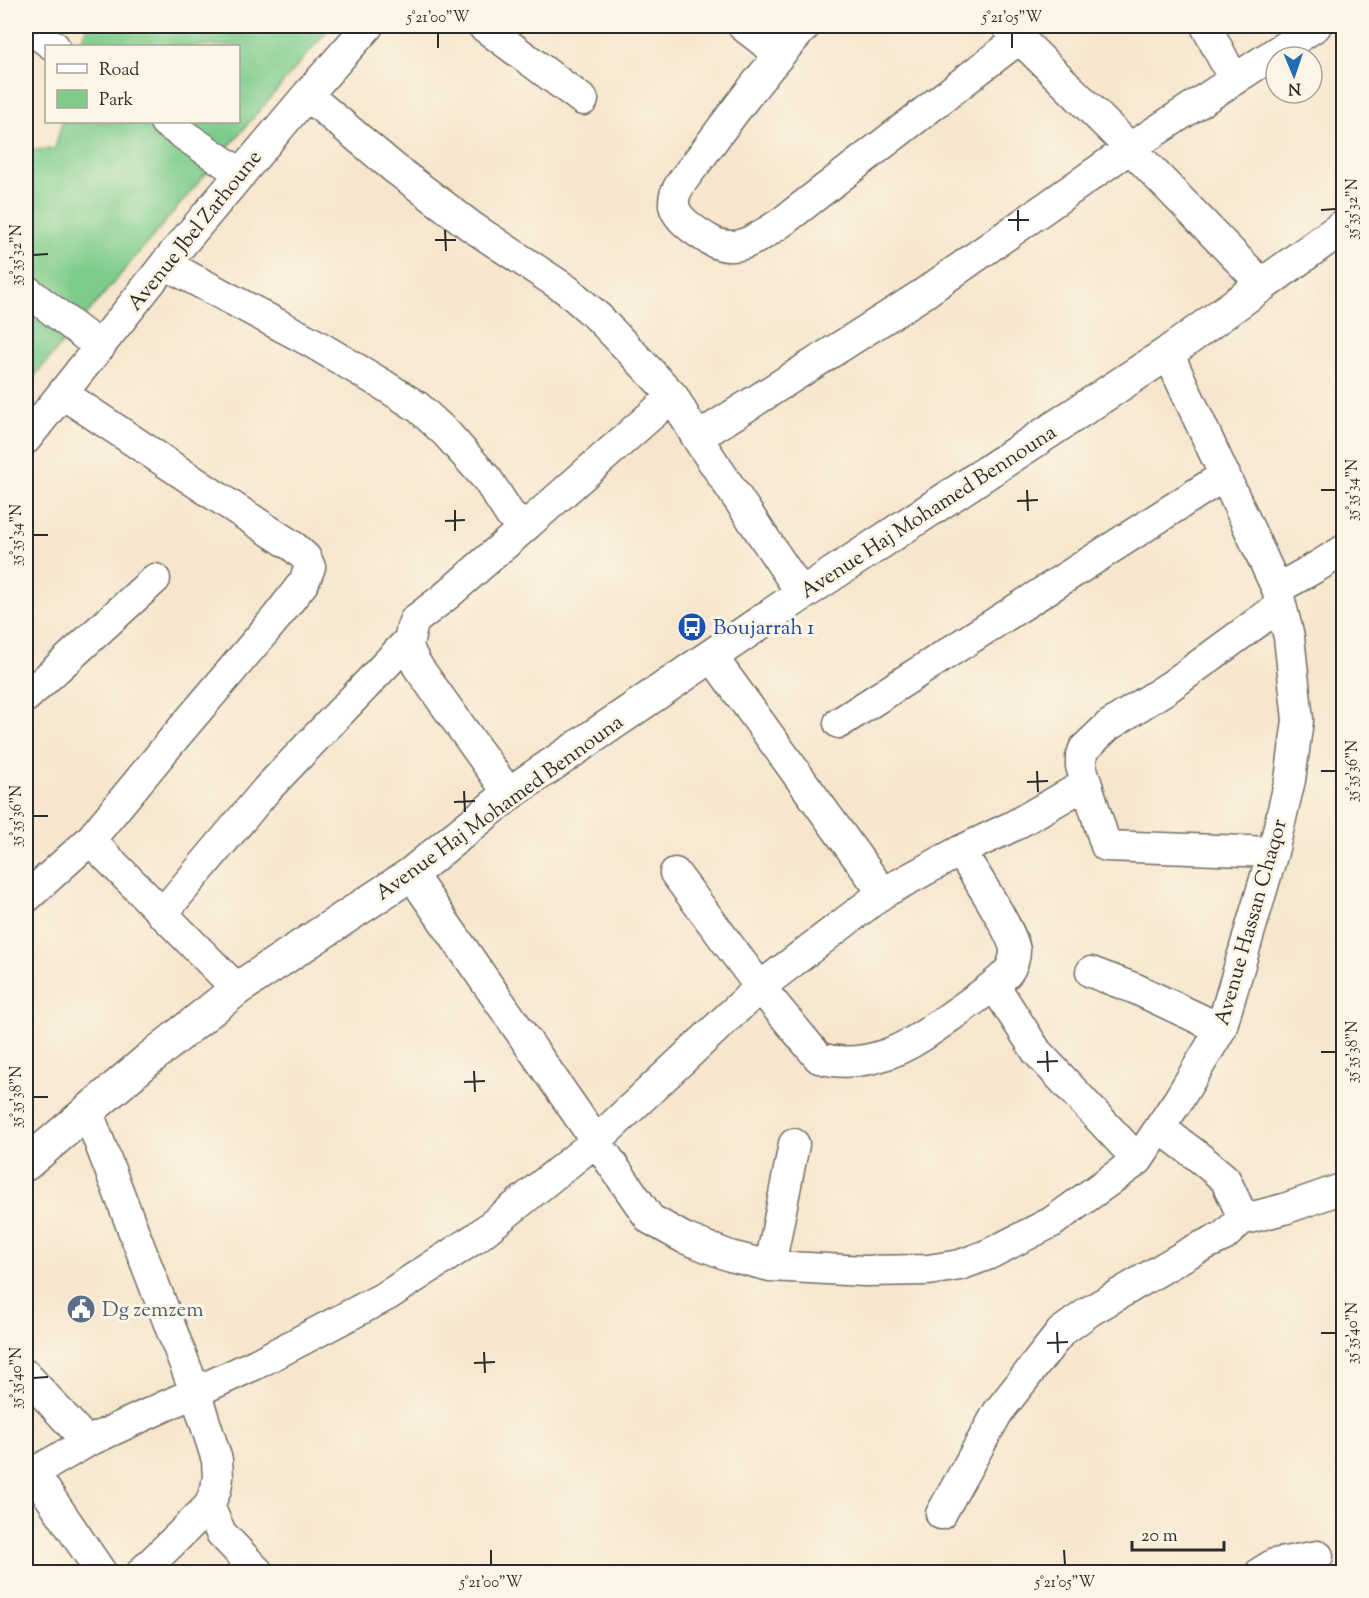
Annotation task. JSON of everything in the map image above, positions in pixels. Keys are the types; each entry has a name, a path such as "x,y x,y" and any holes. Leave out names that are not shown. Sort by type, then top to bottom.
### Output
{"street":[{"path":"26,26 53,45"},
{"name":"Avenue Jbel Zarhoune","path":"26,439 165,264 368,26"},
{"path":"483,26 583,100"},
{"path":"743,26 778,54"},
{"path":"805,26 778,54 685,178 675,196 676,213 710,241 724,246 739,246 754,241 782,222 1013,32 1263,285"},
{"path":"1206,26 1234,80"},
{"path":"697,438 923,294 1130,148 1316,26"},
{"path":"307,95 394,168 472,227 567,290 599,318 673,396 697,438 802,594"},
{"path":"166,123 241,174"},
{"name":"Avenue Haj Mohamed Bennouna","path":"26,1164 87,1110 237,989 411,874 509,794 711,655 1168,353 1263,285 1340,236"},
{"path":"165,264 313,343 418,407 447,434 487,479 511,516 527,525"},
{"path":"26,290 100,347"},
{"name":"Avenue Hassan Chaqor","path":"411,874 650,1219 684,1238 730,1256 771,1266 865,1271 928,1270 960,1264 987,1255 1052,1222 1138,1160 1221,1029 1273,852 1290,780 1298,720 1289,637 1279,597 1168,353"},
{"path":"26,898 90,840 276,618 303,582 310,567 306,558 294,547 63,394"},
{"path":"162,914 267,789 408,641 415,620 446,596 673,396"},
{"path":"840,723 1225,475"},
{"path":"1273,852 1106,846 1081,766 1082,753 1108,726 1169,687 1318,566 1344,550"},
{"path":"26,697 155,579"},
{"path":"408,641 411,654 418,667 509,794"},
{"path":"711,655 883,893"},
{"path":"101,1572 29,1474 87,1442 256,1364 388,1295 477,1237 595,1142 760,987 883,893 960,851 1013,826 1086,784"},
{"path":"90,840 237,989"},
{"path":"675,873 760,987 819,1058 831,1061 860,1061 906,1046 924,1036 994,985 1010,970 1016,949 1005,926 960,851"},
{"path":"1091,972 1136,989 1221,1029"},
{"path":"994,985 1037,1052 1138,1160"},
{"path":"87,1110 195,1391 217,1460 218,1478 209,1506 142,1572"},
{"path":"1160,1128 1225,1179 1239,1209 1241,1220"},
{"path":"771,1266 794,1144"},
{"path":"941,1514 998,1412 1061,1332 1090,1311 1194,1250 1224,1236 1241,1220 1284,1209 1344,1188"},
{"path":"26,1375 87,1442"},
{"path":"209,1506 221,1533 258,1572"},
{"path":"1261,1572 1274,1564 1326,1562"}],"green space":[{"path":"86,26 331,26 26,386 26,150 55,149 62,123 240,123 240,45 81,45"}],"place":[{"name":"Boujarrah 1","path":"692,627"},
{"name":"Dg zemzem","path":"81,1309"}]}
